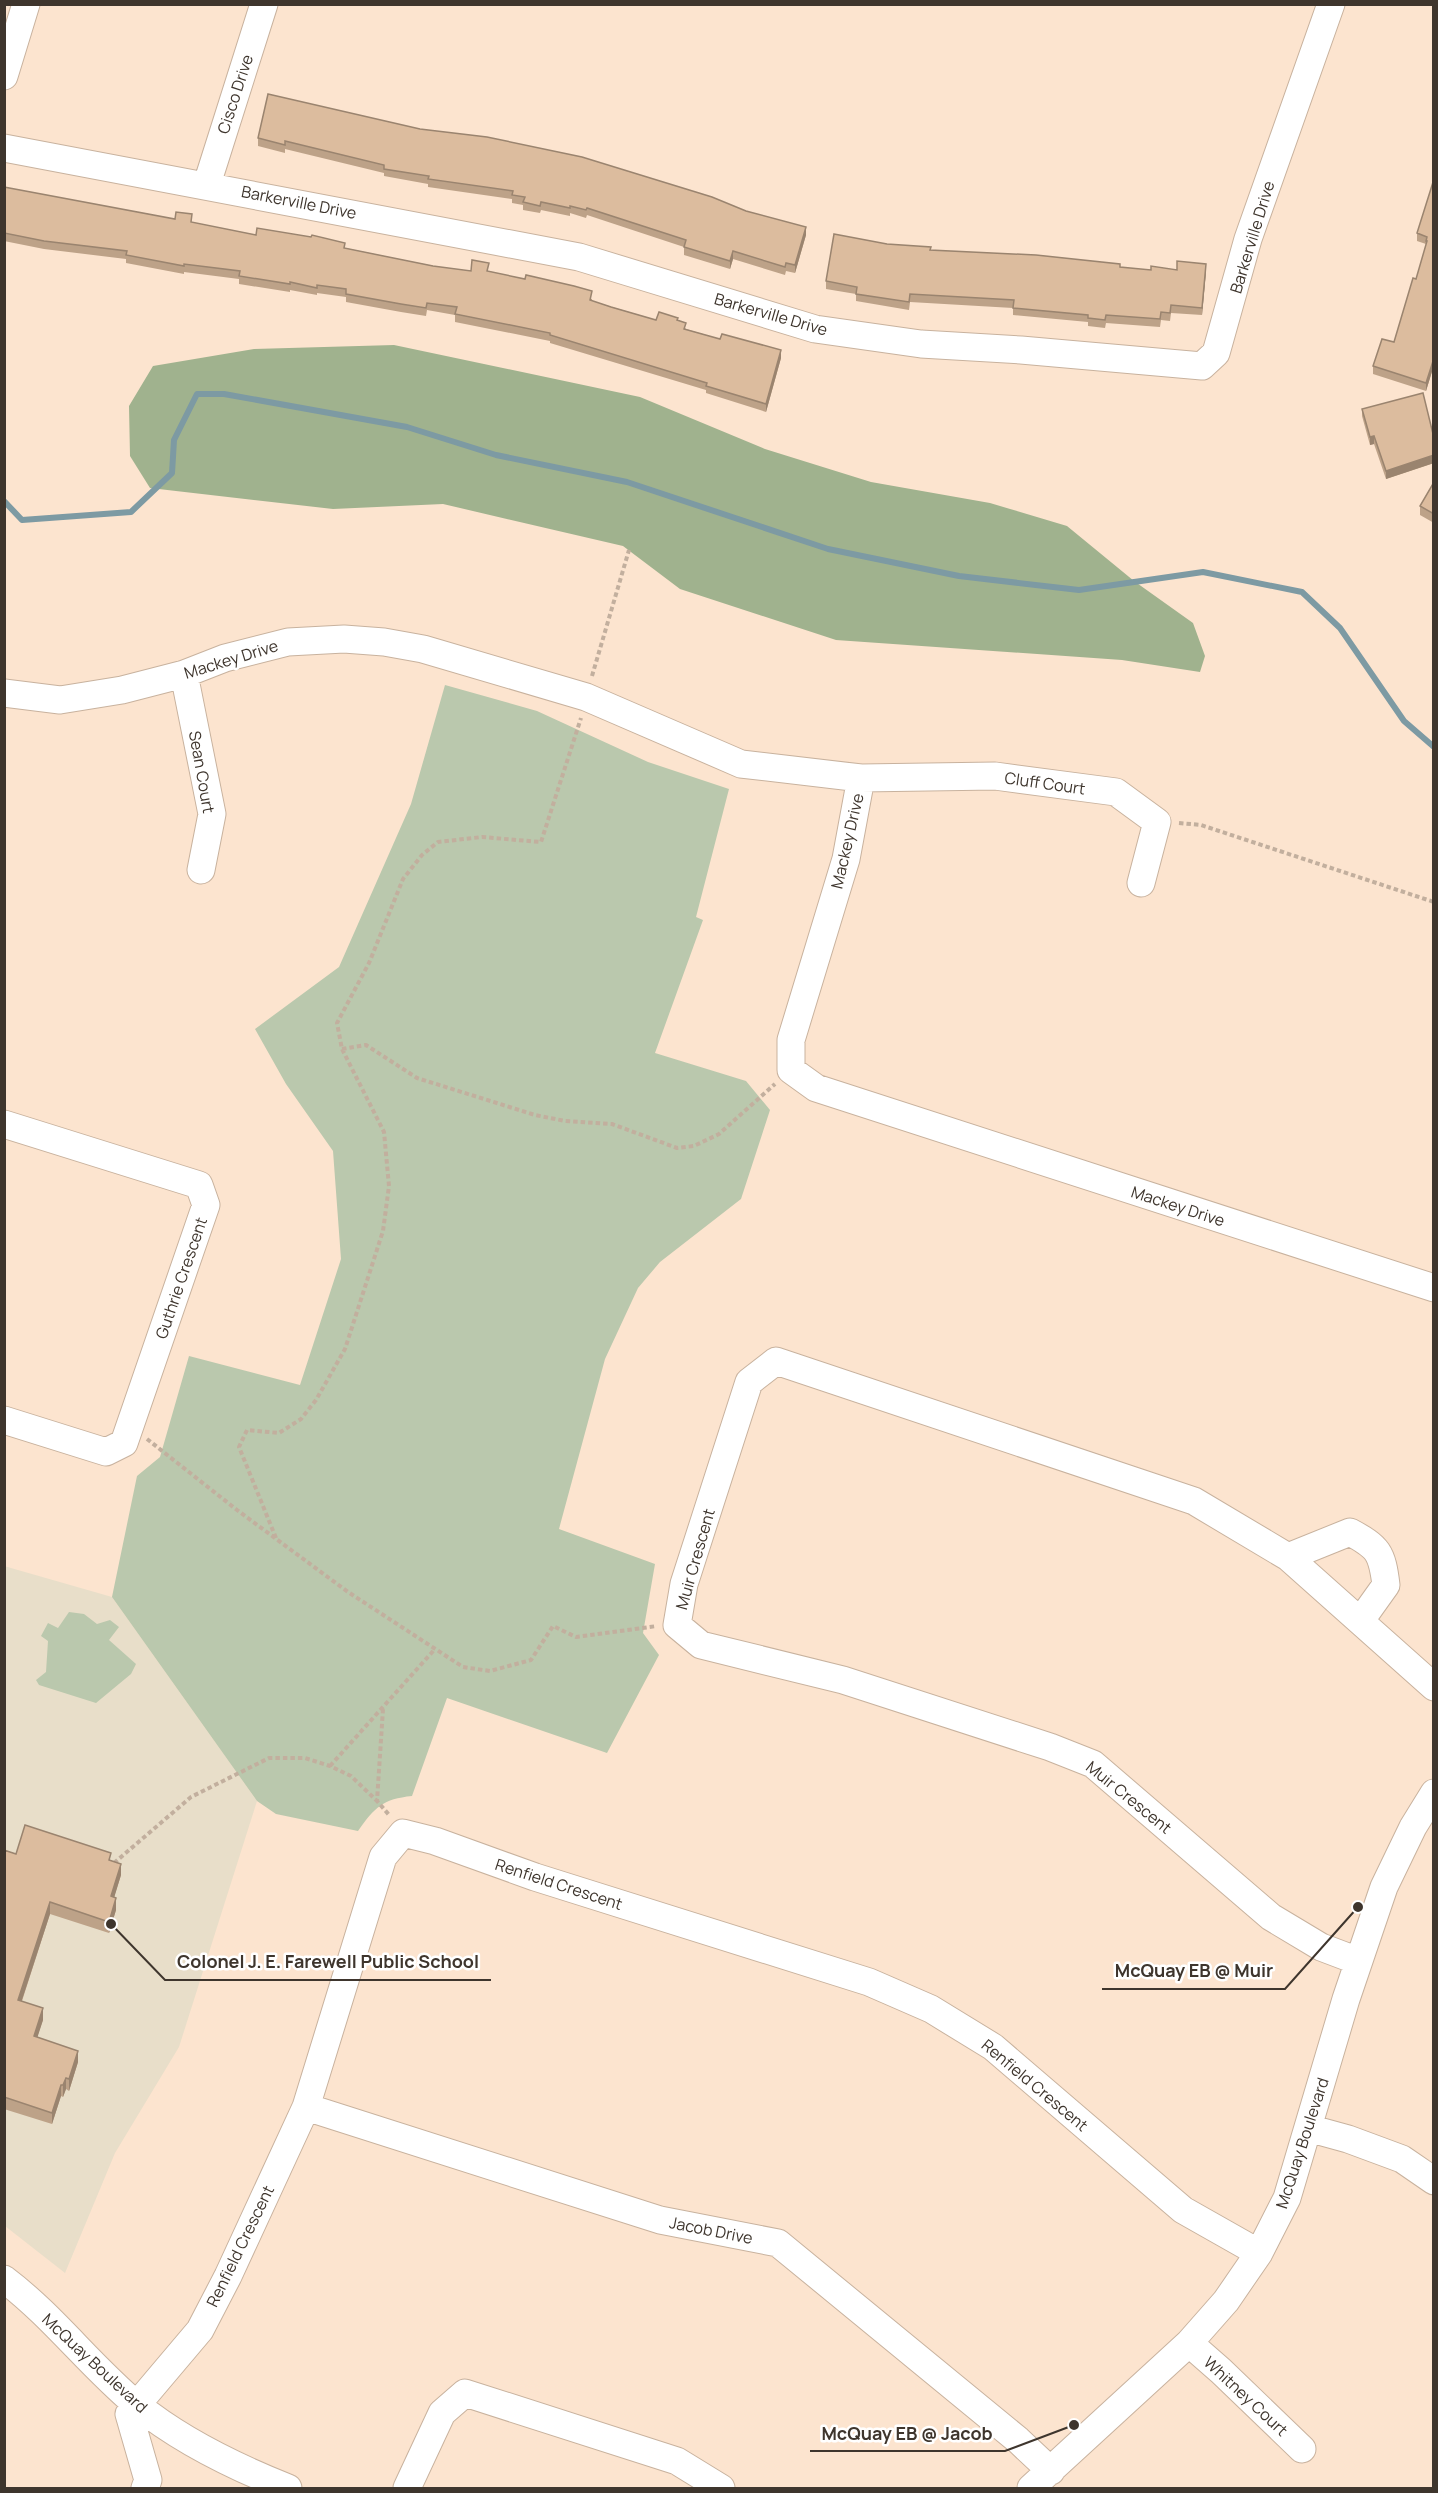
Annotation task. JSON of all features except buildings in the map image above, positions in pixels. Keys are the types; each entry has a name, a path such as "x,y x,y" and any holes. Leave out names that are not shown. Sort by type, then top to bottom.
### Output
{"street":[{"path":"4,76 26,4"},
{"name":"Cisco Drive","path":"207,184 264,4"},
{"name":"Barkerville Drive","path":"4,148 207,184 579,257 815,329 921,344 1021,350 1202,366 1216,353 1248,239 1331,4"},
{"name":"Mackey Drive","path":"4,693 60,700 122,690 184,674 225,658 288,642 344,639 384,642 423,649 586,697 741,764 861,778 846,859 791,1040 791,1070 816,1088 1434,1288"},
{"name":"Sean Court","path":"184,674 212,814 201,870"},
{"name":"Cluff Court","path":"861,778 994,776 1116,792 1157,822"},
{"path":"1141,883 1157,822"},
{"name":"Guthrie Crescent","path":"4,1124 199,1185 206,1205 124,1443 106,1452 4,1420"},
{"name":"Muir Crescent","path":"1358,1962 1321,1947 1271,1917 1093,1764 1050,1747 843,1680 701,1645 677,1625 684,1584 749,1382 776,1361 1194,1501 1288,1557 1434,1687"},
{"path":"1288,1557 1350,1532 1374,1544 1384,1566 1386,1585 1360,1620"},
{"name":"McQuay Boulevard","path":"1031,2488 1189,2343 1226,2301 1259,2253 1287,2198 1358,1962 1384,1887 1423,1832 1434,1793"},
{"name":"Renfield Crescent","path":"136,2404 200,2330 228,2276 306,2107 383,1857 403,1833 435,1841 535,1877 869,1982 932,2009 993,2047 1183,2210 1259,2253"},
{"name":"Jacob Drive","path":"306,2107 660,2220 778,2243 1009,2432 1051,2471"},
{"path":"1308,2128 1402,2158 1434,2181"},
{"name":"McQuay Boulevard","path":"7,2286 136,2404 173,2431 243,2470 288,2488"},
{"name":"Whitney Court","path":"1189,2343 1302,2449"},
{"path":"407,2488 442,2413 465,2393 677,2462 721,2488"},
{"path":"136,2404 129,2414 148,2480 145,2488"}],"path":[{"path":"276,1538 239,1447 242,1437 247,1430 279,1433 301,1419 316,1400 345,1349 383,1231 389,1186 384,1132 342,1048 337,1023 369,963 403,879 422,855 438,842 482,837 541,842 582,717 629,550"},
{"path":"1157,822 1201,825 1434,902"},
{"path":"342,1048 366,1045 417,1078 535,1115 565,1121 612,1124 677,1148 694,1146 719,1134 791,1070"},
{"path":"130,1426 237,1510 348,1592 463,1668 490,1671 531,1660 553,1626 576,1637 677,1625"},
{"path":"330,1766 435,1649"},
{"path":"376,1801 383,1708"},
{"path":"114,1863 191,1797 269,1758 305,1758 351,1776 403,1833"}],"shaded area":[{"path":"4,1566 112,1597 257,1801 179,2047 115,2153 65,2273 5,2226"}],"green space":[{"path":"394,345 640,397 765,449 871,482 990,503 1067,526 1134,581 1193,623 1205,656 1200,672 1122,660 836,640 680,589 623,546 443,504 333,509 150,488 130,456 129,406 153,366 254,349"},
{"path":"445,685 537,711 648,762 729,789 696,917 703,920 655,1053 746,1081 770,1110 741,1199 660,1262 638,1288 605,1359 559,1529 655,1564 643,1633 659,1655 607,1753 447,1698 412,1796 394,1799 380,1806 358,1831 276,1814 257,1801 112,1597 137,1476 160,1457 189,1356 300,1385 341,1259 333,1151 286,1084 255,1029 339,967 411,804"},
{"path":"69,1612 84,1614 97,1624 110,1620 119,1627 109,1640 136,1664 131,1674 96,1703 39,1685 36,1680 46,1672 48,1641 41,1636 48,1623 58,1628"}],"waterway":[{"path":"4,501 22,520 131,512 172,473 174,440 197,394 224,394 407,427 496,455 627,482 828,549 959,576 1079,590 1203,572 1302,592 1340,628 1404,721 1434,747"}],"place":[{"name":"McQuay EB @ Muir","path":"1358,1907"},
{"name":"Colonel J. E. Farewell Public School","path":"111,1924"},
{"name":"McQuay EB @ Jacob","path":"1074,2425"}]}
